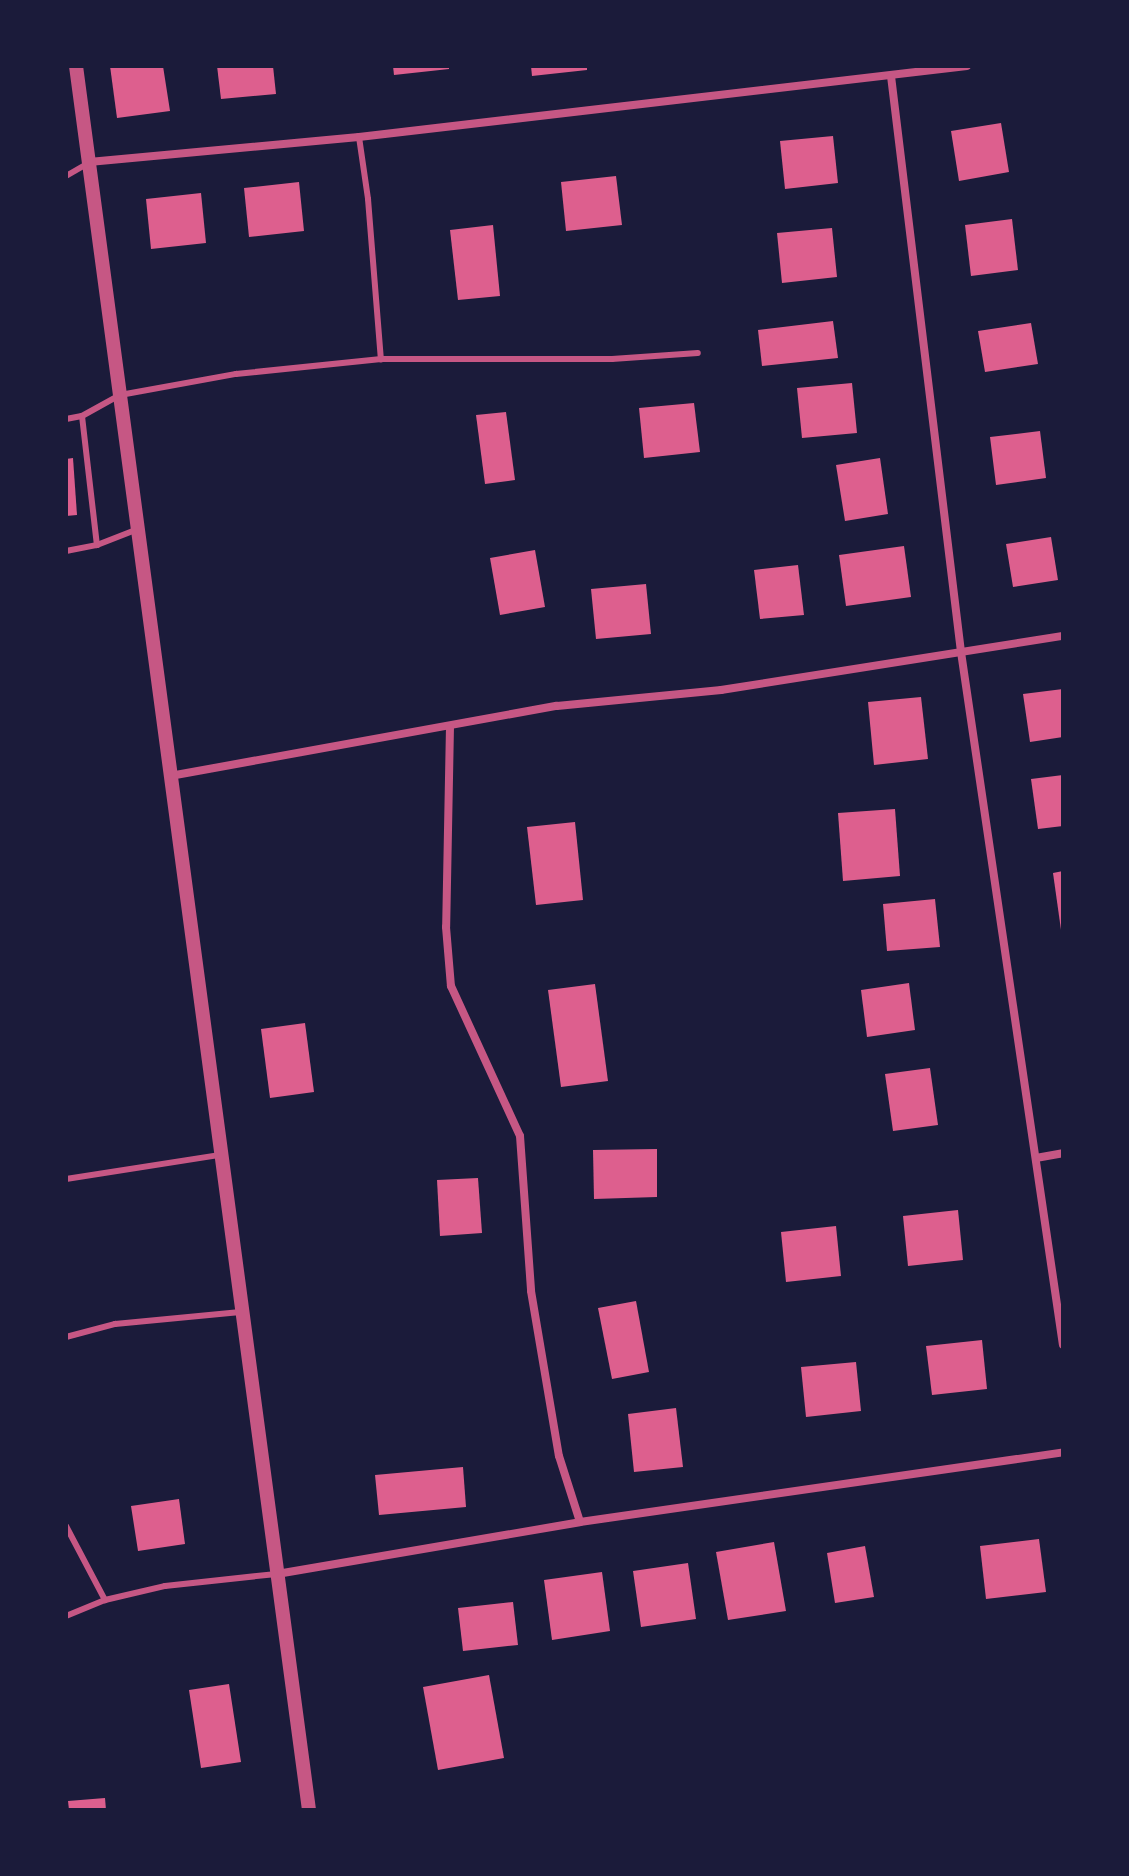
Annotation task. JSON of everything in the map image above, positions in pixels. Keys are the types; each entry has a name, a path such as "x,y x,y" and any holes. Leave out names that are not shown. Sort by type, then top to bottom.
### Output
{"street":[{"path":"76,66 309,1810"},
{"path":"89,162 359,137 967,66"},
{"path":"891,76 961,652 1063,1345"},
{"path":"170,776 557,706 721,690 1063,636"},
{"path":"450,726 446,927 451,986 520,1136 531,1291 559,1456 580,1522"},
{"path":"1036,1158 1063,1153"},
{"path":"276,1574 580,1522 1063,1452"}],"lane":[{"path":"359,137 368,199 381,359"},
{"path":"66,176 89,162"},
{"path":"66,419 82,416 120,395 236,374 381,359 612,359 698,353"},
{"path":"82,416 97,545"},
{"path":"66,551 97,545 138,529"},
{"path":"66,1179 221,1155"},
{"path":"66,1337 115,1324 241,1312"},
{"path":"66,1526 66,1532 105,1600"},
{"path":"66,1616 105,1600 165,1586 276,1574"}],"building":[{"path":"110,66 163,66 170,111 117,118"},
{"path":"217,66 273,66 276,94 221,99"},
{"path":"393,66 449,66 449,69 394,75"},
{"path":"531,66 587,66 587,70 532,76"},
{"path":"1001,123 1009,172 959,181 951,131"},
{"path":"833,136 838,183 785,189 780,141"},
{"path":"616,176 622,225 566,231 561,182"},
{"path":"299,182 304,231 249,237 244,188"},
{"path":"201,193 206,243 151,249 146,199"},
{"path":"1012,219 1018,270 971,276 965,225"},
{"path":"493,225 500,296 458,300 450,230"},
{"path":"832,228 837,277 782,283 777,233"},
{"path":"833,321 838,358 762,366 758,330"},
{"path":"1031,323 1038,364 985,372 978,331"},
{"path":"852,383 857,433 802,438 797,388"},
{"path":"694,403 700,452 644,458 639,408"},
{"path":"506,412 515,480 485,484 476,415"},
{"path":"1040,431 1046,478 996,485 990,437"},
{"path":"73,458 77,515 66,516 66,459"},
{"path":"880,458 888,514 845,521 836,465"},
{"path":"1051,537 1058,580 1013,587 1006,544"},
{"path":"904,546 911,597 846,606 839,555"},
{"path":"535,550 545,607 500,615 490,558"},
{"path":"798,565 804,615 760,619 754,570"},
{"path":"646,584 651,634 596,639 591,589"},
{"path":"1063,689 1063,737 1030,742 1023,694"},
{"path":"921,697 928,759 874,765 868,702"},
{"path":"1063,775 1063,826 1038,829 1031,779"},
{"path":"895,809 900,876 843,881 838,813"},
{"path":"575,822 583,900 536,905 527,827"},
{"path":"1063,871 1063,930 1061,930 1053,873"},
{"path":"935,899 940,947 887,951 883,904"},
{"path":"909,983 915,1030 867,1037 861,990"},
{"path":"595,984 608,1081 561,1087 548,990"},
{"path":"305,1023 314,1092 270,1098 261,1029"},
{"path":"930,1068 938,1125 893,1131 885,1074"},
{"path":"657,1149 657,1197 594,1199 593,1150"},
{"path":"478,1178 482,1233 440,1236 437,1180"},
{"path":"958,1210 963,1260 908,1266 903,1216"},
{"path":"836,1226 841,1276 786,1282 781,1232"},
{"path":"636,1301 649,1372 612,1379 598,1308"},
{"path":"982,1340 987,1389 932,1395 926,1346"},
{"path":"856,1362 861,1411 806,1417 801,1367"},
{"path":"676,1408 683,1467 634,1472 628,1414"},
{"path":"463,1467 466,1507 379,1515 375,1475"},
{"path":"179,1499 185,1544 138,1551 131,1506"},
{"path":"1039,1539 1046,1592 986,1599 980,1546"},
{"path":"774,1542 786,1611 728,1620 716,1552"},
{"path":"865,1546 874,1597 835,1603 827,1553"},
{"path":"688,1563 696,1619 641,1627 633,1571"},
{"path":"602,1572 610,1631 552,1640 544,1580"},
{"path":"513,1602 518,1645 463,1651 458,1608"},
{"path":"489,1675 504,1758 438,1770 423,1687"},
{"path":"229,1684 241,1762 201,1768 189,1690"},
{"path":"105,1798 106,1810 69,1810 68,1801"}]}
